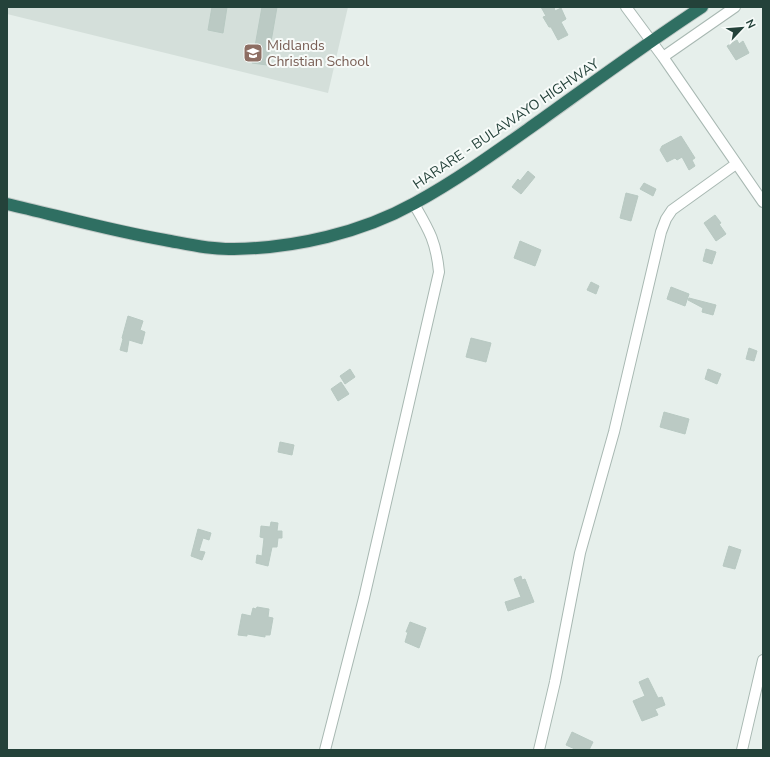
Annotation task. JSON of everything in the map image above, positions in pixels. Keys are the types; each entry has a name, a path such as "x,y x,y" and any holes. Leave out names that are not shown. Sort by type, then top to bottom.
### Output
{"highway":[{"name":"HARARE - BULAWAYO HIGHWAY","path":"7,204 133,234 191,245 232,249 275,247 326,237 359,228 414,204 488,158 702,7"}],"street":[{"path":"626,7 663,57 763,202"},
{"path":"663,57 735,7"},
{"path":"539,750 555,682 580,553 614,432 666,219 672,210 736,164"},
{"path":"325,750 364,598 439,272 437,252 430,231 414,204"},
{"path":"742,750 763,660"}],"shaded area":[{"name":"Midlands Christian School","path":"7,7 348,7 328,93 7,14"}],"building":[{"path":"212,7 227,7 223,33 208,30"},
{"path":"262,7 277,7 267,65 252,63"},
{"path":"541,7 554,7 555,11 561,8 566,19 561,22 568,35 558,40 551,27 549,27 543,17 546,16"},
{"path":"737,40 739,44 743,41 749,53 736,60 727,46"},
{"path":"681,136 695,158 692,160 695,166 689,170 682,157 677,160 675,158 667,162 660,150 662,146"},
{"path":"528,171 535,177 521,194 512,187 518,179 520,181"},
{"path":"644,183 656,189 653,196 640,189"},
{"path":"626,193 638,196 631,221 620,218"},
{"path":"715,215 726,234 716,241 704,223"},
{"path":"520,241 541,250 535,266 514,258"},
{"path":"706,249 716,252 712,264 703,261"},
{"path":"591,282 599,286 596,294 587,290"},
{"path":"671,287 689,294 685,306 667,299"},
{"path":"689,298 716,305 713,315 702,312 703,308 688,300"},
{"path":"128,316 143,321 140,330 145,332 142,344 129,340 127,352 120,350"},
{"path":"471,338 491,343 486,362 466,357"},
{"path":"749,348 757,351 754,361 746,359"},
{"path":"350,369 355,377 345,384 340,376"},
{"path":"708,369 721,374 717,384 705,379"},
{"path":"341,382 349,394 338,401 331,389"},
{"path":"664,412 689,419 685,434 660,427"},
{"path":"280,442 294,445 292,455 278,452"},
{"path":"271,522 278,523 277,531 282,531 282,538 278,538 277,547 272,547 268,566 256,563 257,555 262,556 264,538 260,537 261,526 270,527"},
{"path":"198,529 211,533 209,540 203,538 199,551 205,552 202,560 191,556"},
{"path":"729,546 741,550 735,569 723,566"},
{"path":"521,576 522,580 525,579 534,602 508,611 505,602 521,597 514,579"},
{"path":"257,607 269,609 268,617 273,618 270,635 265,635 265,637 247,634 247,636 238,635 242,614 251,616 253,608 256,609"},
{"path":"410,622 426,628 419,648 405,642 408,632 406,632"},
{"path":"648,678 658,698 662,697 665,705 655,709 658,715 642,721 633,701 645,696 639,682"},
{"path":"572,732 593,742 589,750 577,750 566,745"}],"place":[{"name":"Midlands Christian School","path":"253,53"}]}
